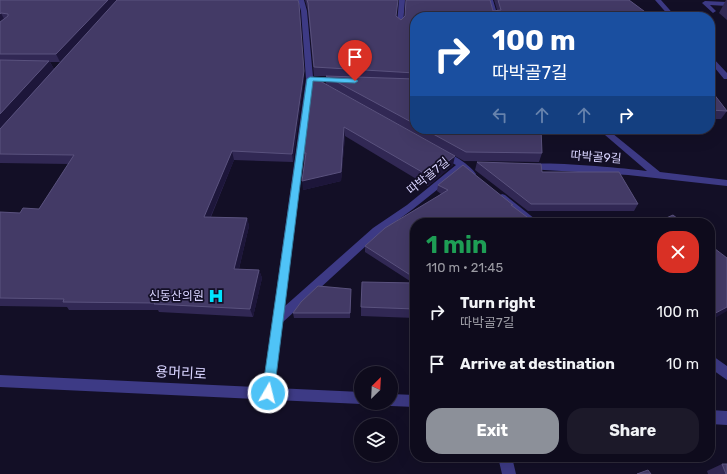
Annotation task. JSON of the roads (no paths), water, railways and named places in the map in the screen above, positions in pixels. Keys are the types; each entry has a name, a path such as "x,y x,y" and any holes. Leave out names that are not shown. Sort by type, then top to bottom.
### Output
{"street":[{"path":"268,393 310,79 304,11 301,0"},
{"path":"400,24 402,0"},
{"path":"490,0 494,12"},
{"path":"658,0 669,12"},
{"path":"713,12 705,3 727,4"},
{"path":"715,64 727,77"},
{"path":"310,79 348,81"},
{"path":"310,79 324,87"},
{"path":"608,134 657,174"},
{"name":"따박골7길","path":"278,320 376,231 410,207 462,165 434,150"},
{"path":"462,165 477,166"},
{"path":"462,165 480,180"},
{"name":"따박골9길","path":"522,166 583,167 657,174 727,183"},
{"path":"492,189 529,218"},
{"path":"715,364 727,374"},
{"name":"용머리로","path":"0,381 354,398"},
{"path":"398,400 410,401"},
{"path":"715,417 727,418"},
{"path":"506,462 508,474"}],"place":[{"name":"신동산의원","path":"216,296"}]}
